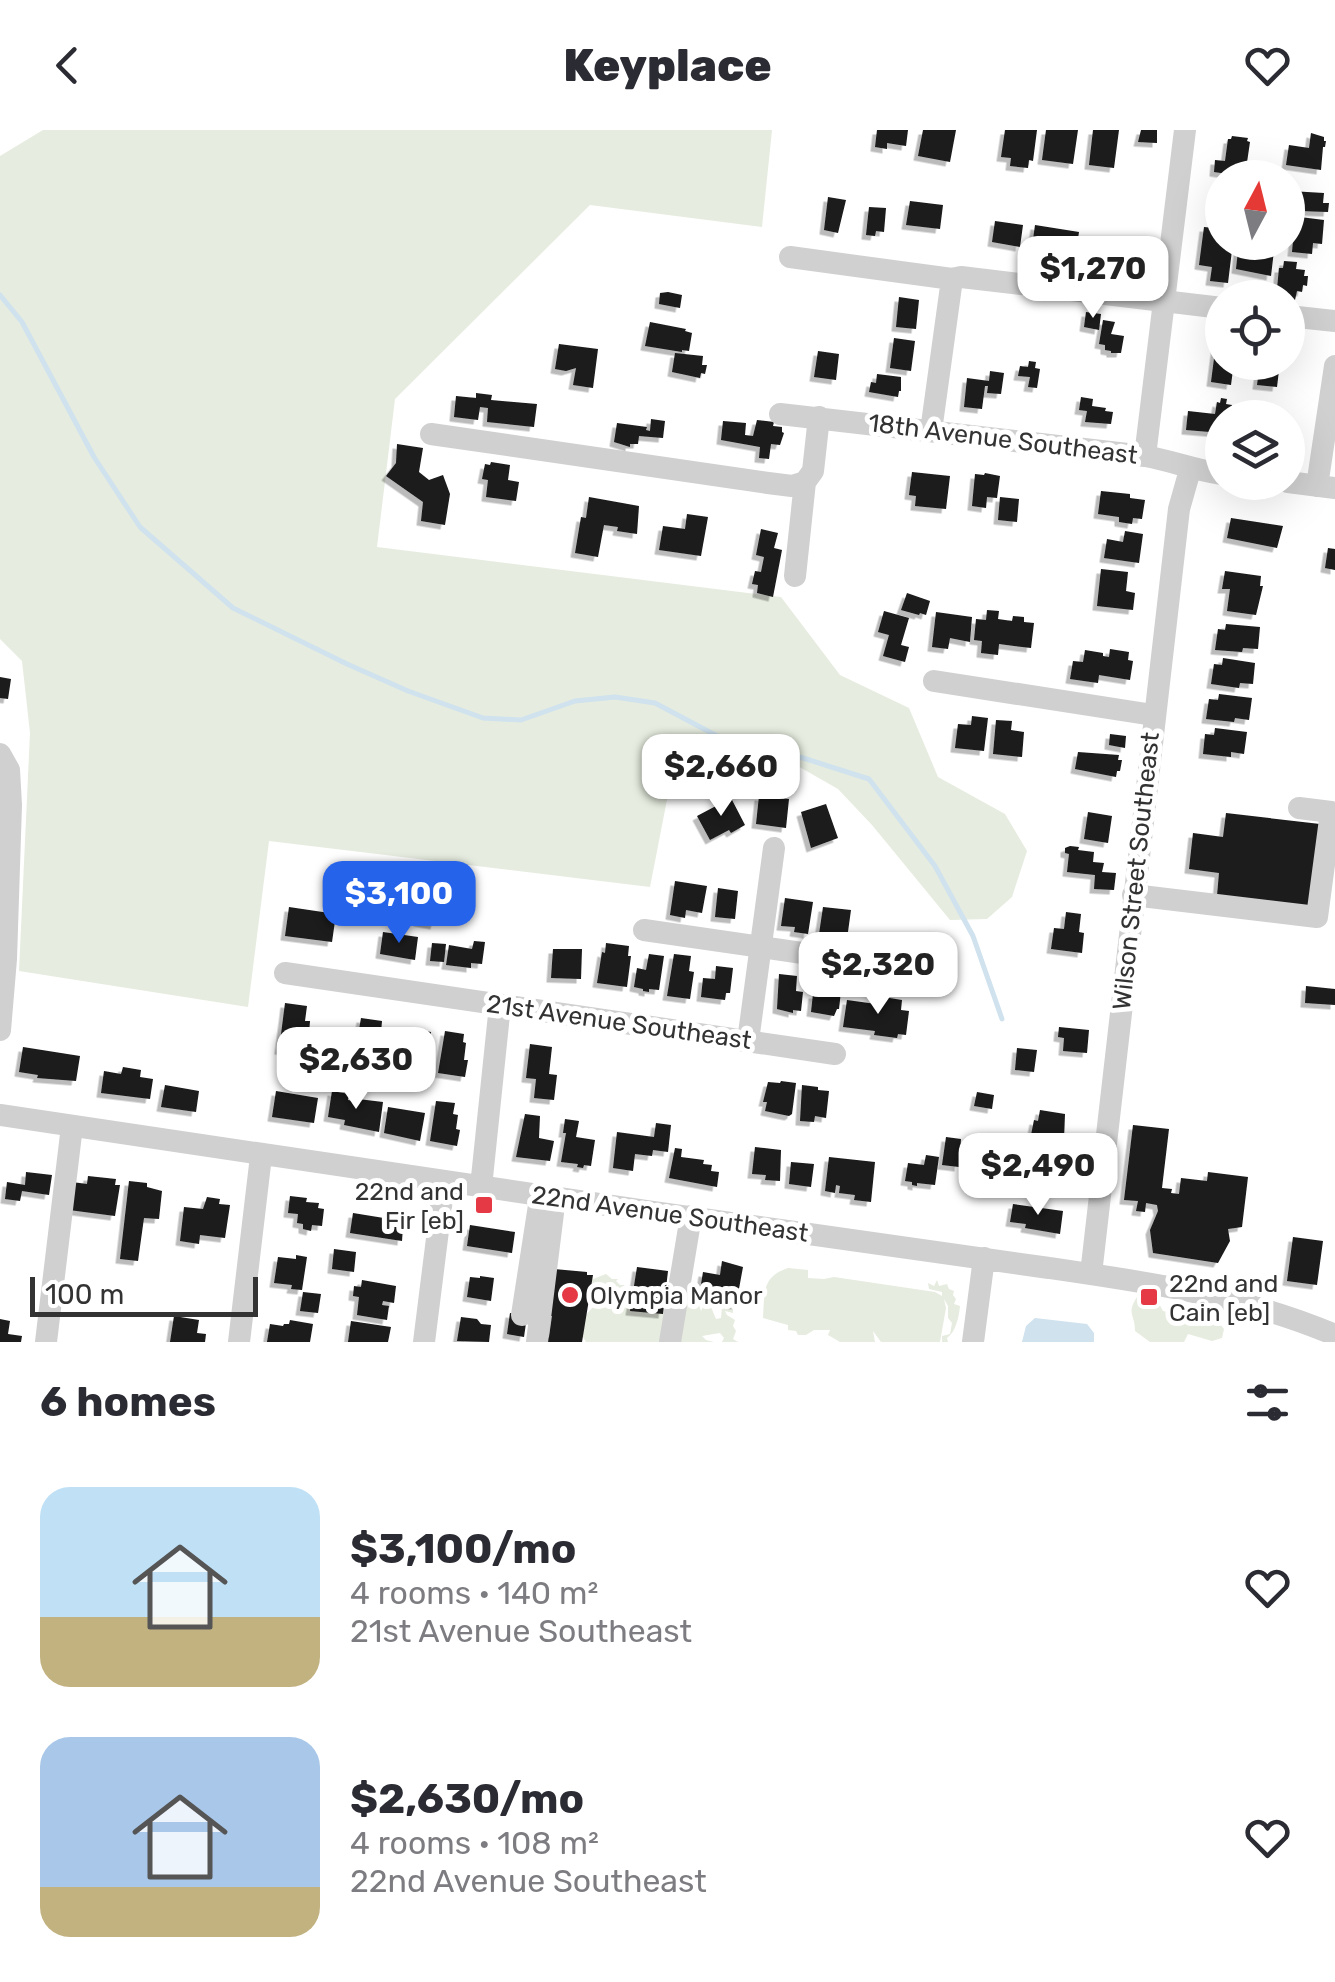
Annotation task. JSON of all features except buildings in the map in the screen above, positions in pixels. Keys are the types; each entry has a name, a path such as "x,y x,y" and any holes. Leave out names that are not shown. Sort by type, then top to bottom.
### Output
{"street":[{"path":"1144,456 1184,130"},
{"path":"790,257 1205,306"},
{"path":"931,431 952,279"},
{"path":"1305,318 1335,321"},
{"path":"1326,487 1335,366"},
{"name":"18th Avenue Southeast","path":"780,414 1144,456 1205,472"},
{"path":"796,576 806,482 813,471 819,418"},
{"path":"431,434 768,484 792,486 806,482"},
{"name":"Wilson Street Southeast","path":"1091,1274 1180,498 1190,470"},
{"path":"934,682 1154,716"},
{"path":"0,754 9,770 11,805 0,1030"},
{"path":"1133,895 1317,917 1331,812 1299,808"},
{"path":"748,1041 774,848"},
{"path":"644,930 844,960"},
{"name":"21st Avenue Southeast","path":"285,973 835,1054"},
{"path":"480,1188 500,1004"},
{"path":"0,1115 0,1125"},
{"name":"22nd Avenue Southeast","path":"0,1115 444,1183 1091,1274 1237,1301 1335,1336"},
{"path":"46,1342 72,1126"},
{"path":"239,1342 261,1156"},
{"path":"424,1342 444,1183"},
{"path":"522,1315 547,1196"},
{"path":"538,1342 547,1196"},
{"path":"670,1342 691,1216"},
{"path":"973,1342 984,1258"}],"shaded area":[{"path":"43,130 772,130 762,227 590,205 395,399 377,547 781,597 840,675 909,708 938,777 1005,814 1027,851 1012,897 987,919 950,920 838,789 768,749 679,738 650,887 269,841 248,1007 19,971 30,733 22,661 0,639 0,156"},
{"path":"788,1268 808,1270 808,1278 834,1277 942,1296 942,1292 929,1289 928,1283 934,1286 937,1280 939,1286 947,1284 954,1291 954,1304 960,1306 956,1324 948,1342 942,1342 942,1336 950,1334 952,1323 944,1299 940,1342 881,1342 873,1331 875,1342 840,1342 828,1335 830,1330 798,1335 788,1330 788,1325 763,1318 769,1281"},
{"path":"606,1274 624,1285 628,1293 623,1296 625,1301 630,1297 656,1310 672,1311 687,1293 696,1296 701,1311 711,1307 716,1319 721,1318 722,1306 733,1309 733,1313 725,1311 735,1320 733,1339 738,1342 722,1342 720,1333 702,1336 714,1342 586,1342 580,1332 584,1317 593,1307 588,1298 588,1281"},
{"path":"1137,1297 1157,1300 1163,1311 1171,1313 1171,1304 1181,1306 1187,1314 1205,1308 1219,1309 1222,1338 1212,1341 1188,1334 1184,1342 1150,1342 1135,1331 1132,1311"}],"water":[{"path":"1035,1318 1087,1324 1094,1333 1094,1342 1022,1342 1026,1326"}],"waterway":[{"path":"0,295 22,322 94,457 140,527 233,608 408,691 483,718 521,720 575,701 615,697 655,703 719,737 869,779 935,866 973,936 1002,1019"}],"place":[{"name":"22nd and Fir [eb]","path":"484,1205"},
{"name":"Olympia Manor","path":"570,1295"},
{"name":"22nd and Cain [eb]","path":"1149,1297"}]}
